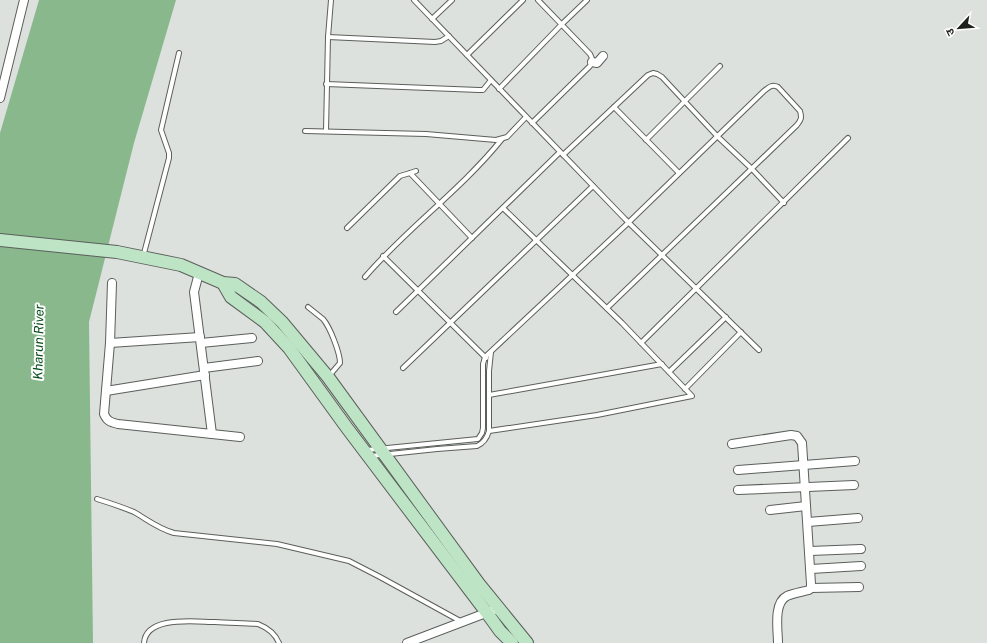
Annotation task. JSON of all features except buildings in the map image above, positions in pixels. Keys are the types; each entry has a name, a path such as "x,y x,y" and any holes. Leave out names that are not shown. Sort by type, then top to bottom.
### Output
{"street":[{"path":"0,98 24,0"},
{"path":"592,62 597,63 603,56"},
{"path":"0,240 117,252 181,265 223,283 235,284 262,302 282,322 328,377 479,584 527,643"},
{"path":"199,273 194,292 212,434"},
{"path":"112,283 110,344 104,414 106,420 110,422 240,436"},
{"path":"223,283 231,298 265,322 289,348 500,631 512,643"},
{"path":"273,330 282,322"},
{"path":"110,344 252,338"},
{"path":"106,391 258,361"},
{"path":"732,444 790,435 797,436 802,443 802,464 808,522 811,588"},
{"path":"738,470 855,461"},
{"path":"738,490 854,485"},
{"path":"770,510 806,506"},
{"path":"808,522 858,518"},
{"path":"810,551 861,549"},
{"path":"811,569 861,566"},
{"path":"778,643 778,611 782,600 787,596 811,588 859,587"},
{"path":"406,643 499,608"}],"lane":[{"path":"326,131 326,84 331,0"},
{"path":"414,0 628,223 759,350"},
{"path":"432,19 452,0"},
{"path":"467,55 523,0"},
{"path":"532,122 590,66 592,62 590,54 538,0"},
{"path":"499,89 587,0"},
{"path":"328,37 441,42 449,36"},
{"path":"142,257 169,158 168,149 161,130 179,53"},
{"path":"646,140 720,66"},
{"path":"396,312 503,208 648,75 653,73 662,77 717,136 752,169 784,203"},
{"path":"326,84 483,90 491,80"},
{"path":"367,453 478,439 483,428 483,364 485,357 628,223 764,91 770,86 774,85 778,87 800,112 801,121 606,308"},
{"path":"614,107 679,173"},
{"path":"365,277 383,256 475,170 502,139 511,133 526,117"},
{"path":"305,130 426,134 496,140 502,139"},
{"path":"641,343 848,138"},
{"path":"347,228 400,176 416,171"},
{"path":"410,173 472,238"},
{"path":"403,368 593,186"},
{"path":"489,431 597,415 692,396 606,308 503,208"},
{"path":"383,256 450,323 490,360"},
{"path":"308,307 323,320 327,326 340,359 340,363 328,377"},
{"path":"669,372 726,317"},
{"path":"685,389 741,332"},
{"path":"367,453 477,446 481,444 489,431 491,352"},
{"path":"489,396 662,364"},
{"path":"97,499 133,512 162,530 174,533 277,544 349,561 462,622"},
{"path":"144,643 147,634 151,629 176,621 258,624 267,628 276,636 279,643"}],"water":[{"name":"Kharun River","path":"39,0 176,0 134,143 89,322 93,643 0,643 0,133"}]}
